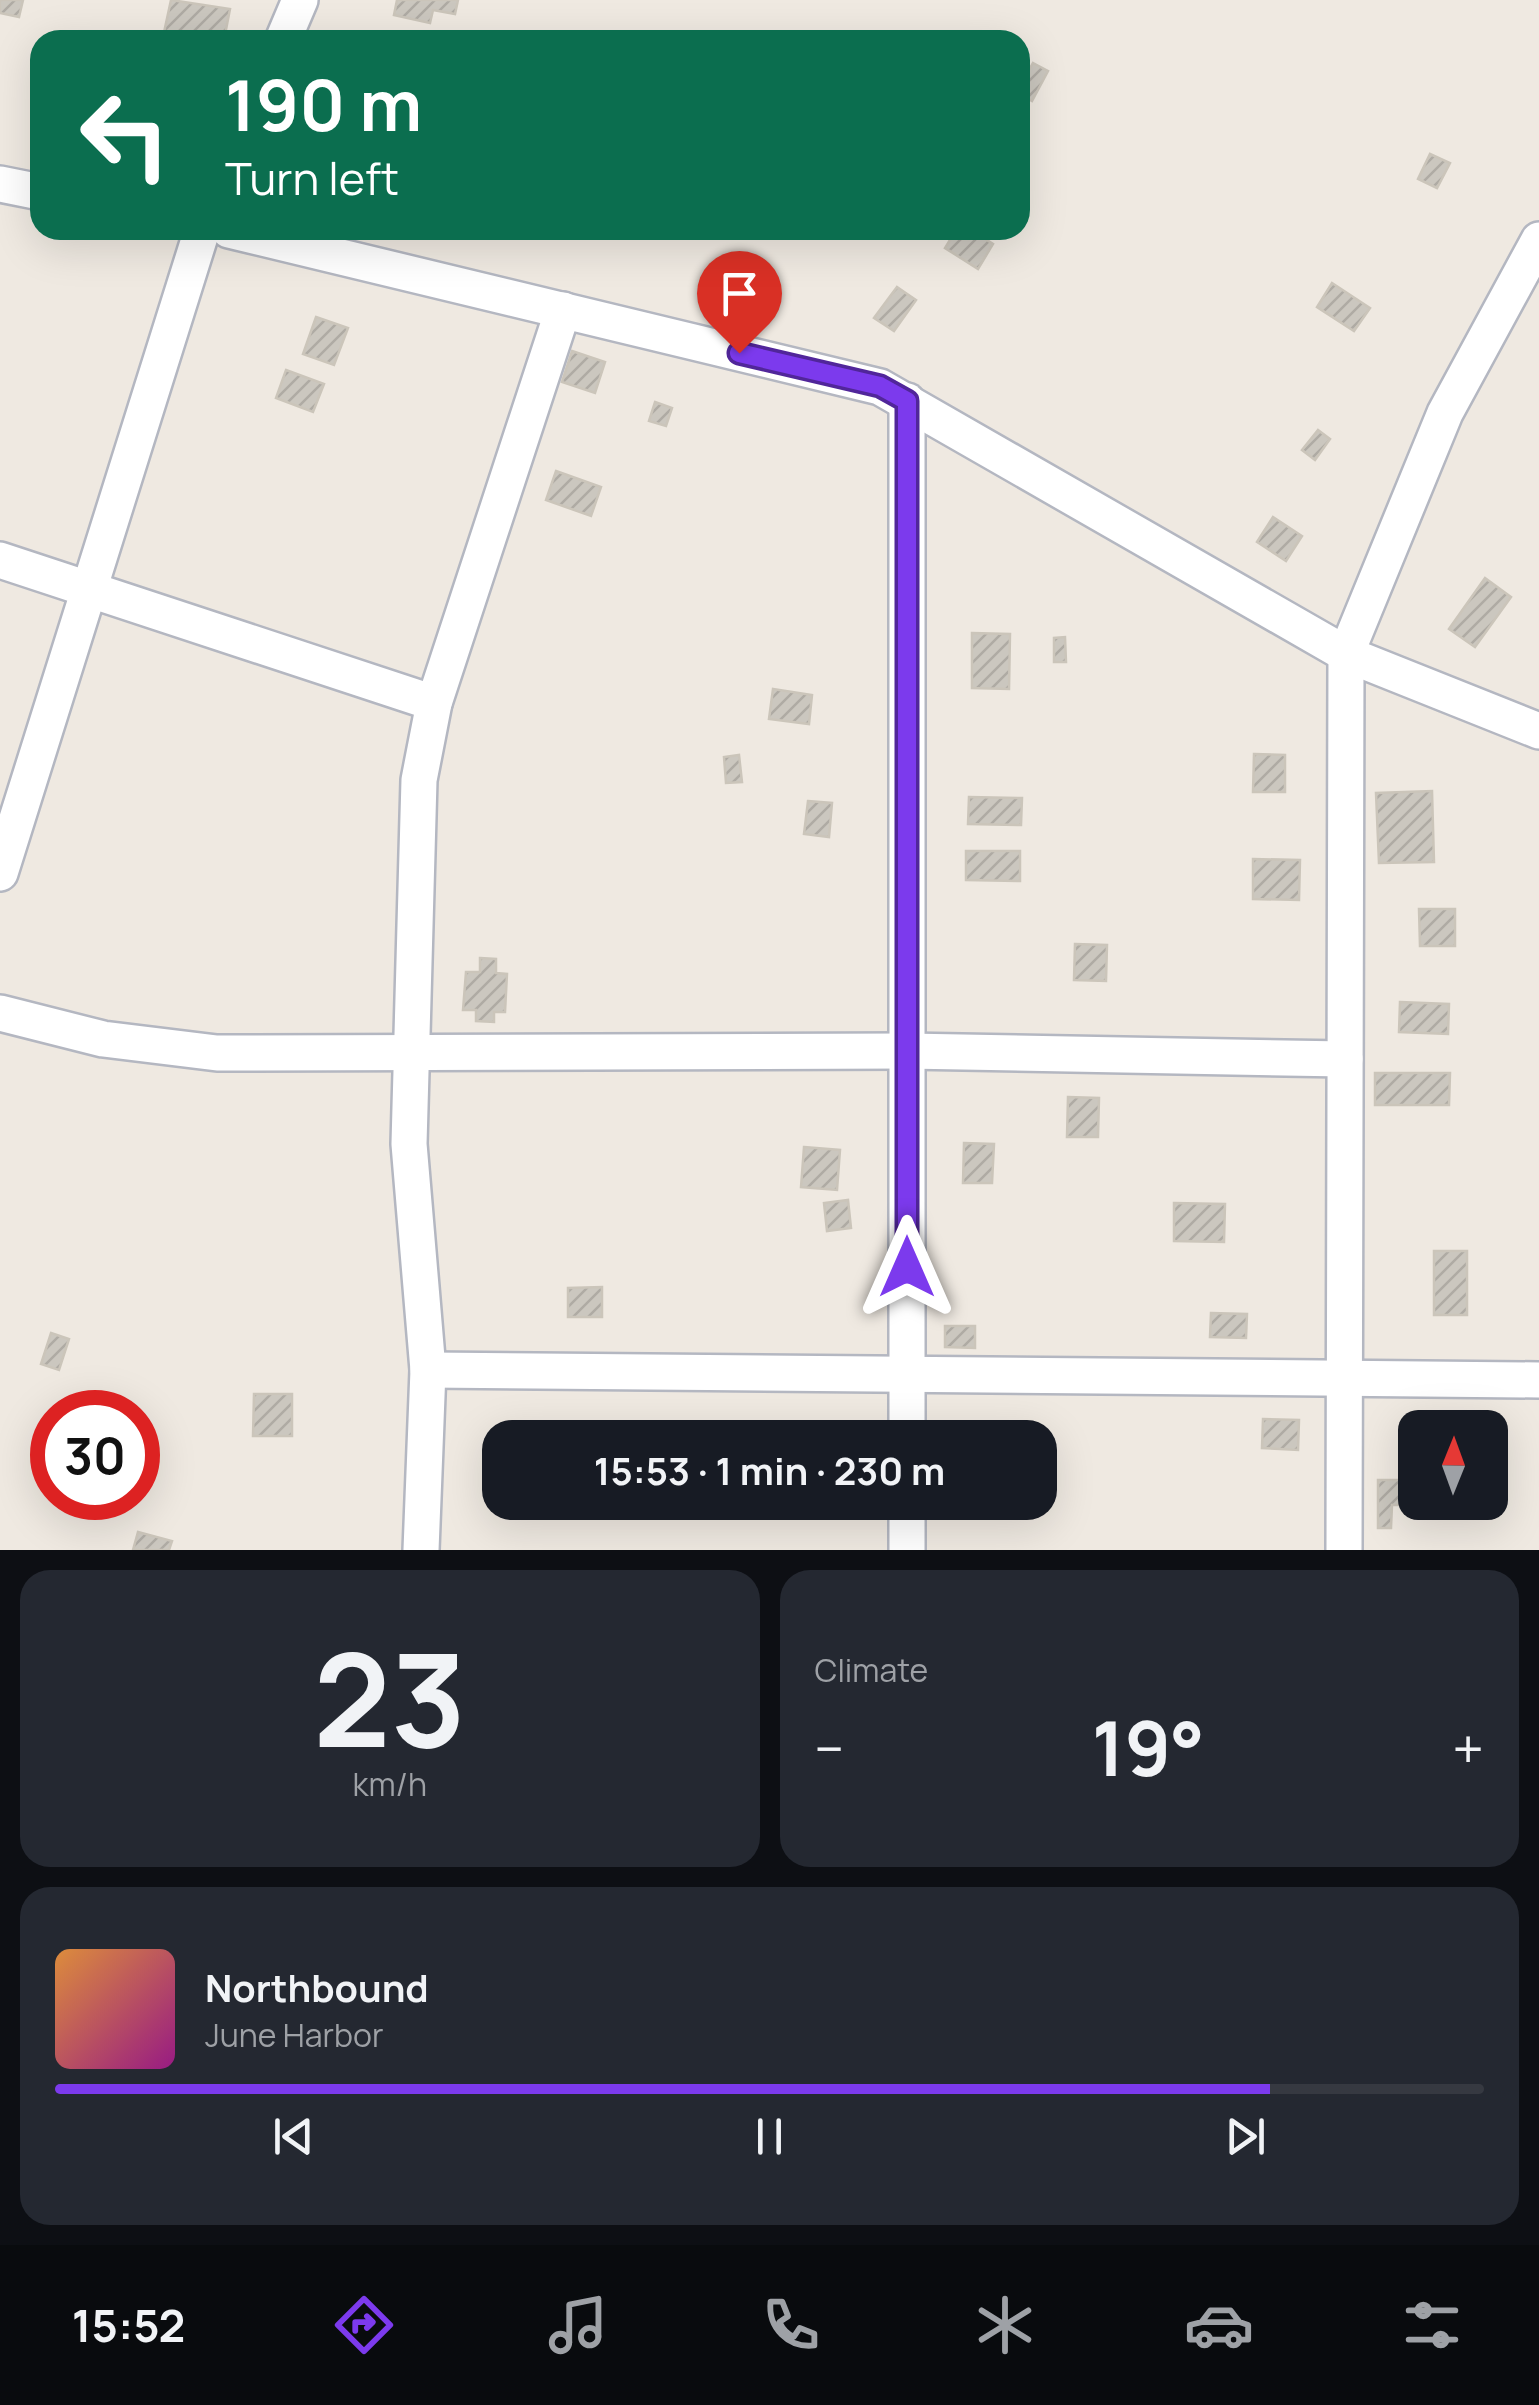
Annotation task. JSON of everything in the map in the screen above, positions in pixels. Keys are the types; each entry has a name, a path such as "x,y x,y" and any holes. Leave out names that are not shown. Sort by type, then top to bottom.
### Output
{"street":[{"path":"287,30 300,0"},
{"path":"0,184 30,190"},
{"path":"0,873 199,240"},
{"path":"271,240 880,386 1346,654 1539,731"},
{"path":"1344,1550 1346,654 1445,413 1539,240"},
{"path":"421,1550 428,1370 409,1144 419,780 434,703 563,310"},
{"path":"907,401 907,1420"},
{"path":"0,560 434,703"},
{"path":"0,1012 103,1040 217,1053 907,1052 1345,1058"},
{"path":"428,1370 1539,1380"},
{"path":"907,1520 907,1550"}],"building":[{"path":"0,0 23,0 19,17 0,13"},
{"path":"171,0 230,9 226,30 165,30"},
{"path":"397,0 458,0 455,14 433,10 430,23 394,15"},
{"path":"1033,63 1048,71 1032,101 1030,100"},
{"path":"1430,154 1450,163 1437,188 1418,179"},
{"path":"950,240 987,240 993,244 978,269 945,248"},
{"path":"1332,283 1370,308 1354,331 1317,307"},
{"path":"897,287 916,300 894,331 874,318"},
{"path":"316,317 348,328 334,365 303,354"},
{"path":"572,351 605,362 595,393 562,382"},
{"path":"286,370 324,384 313,412 276,398"},
{"path":"655,402 672,408 666,426 649,421"},
{"path":"1318,430 1330,439 1315,460 1302,450"},
{"path":"556,471 601,487 591,516 546,500"},
{"path":"1273,517 1302,536 1286,561 1257,542"},
{"path":"1485,578 1511,597 1475,647 1449,629"},
{"path":"972,633 1010,634 1009,689 972,688"},
{"path":"1065,637 1066,662 1054,662 1054,638"},
{"path":"773,689 812,695 809,724 769,719"},
{"path":"1254,754 1285,755 1285,792 1253,792"},
{"path":"739,755 742,782 726,783 724,757"},
{"path":"1432,791 1434,862 1379,863 1376,793"},
{"path":"969,797 1022,798 1021,825 968,824"},
{"path":"808,801 832,803 829,837 804,834"},
{"path":"966,851 1020,851 1020,881 966,880"},
{"path":"1253,859 1300,860 1299,900 1253,899"},
{"path":"1419,909 1455,909 1455,946 1420,946"},
{"path":"1075,944 1107,945 1106,981 1074,980"},
{"path":"480,958 496,959 496,973 507,974 505,1012 494,1012 494,1022 476,1021 476,1010 463,1010 466,972 480,972"},
{"path":"1400,1002 1449,1004 1448,1034 1399,1032"},
{"path":"1375,1073 1450,1073 1449,1105 1375,1105"},
{"path":"1068,1097 1099,1098 1098,1137 1067,1137"},
{"path":"964,1143 994,1144 992,1183 963,1183"},
{"path":"804,1147 840,1150 837,1190 801,1187"},
{"path":"848,1200 851,1228 827,1231 824,1203"},
{"path":"1174,1203 1225,1204 1224,1242 1174,1241"},
{"path":"1434,1251 1467,1251 1467,1315 1434,1315"},
{"path":"602,1287 602,1317 568,1317 568,1288"},
{"path":"1211,1313 1247,1314 1246,1338 1210,1337"},
{"path":"945,1326 975,1326 975,1348 945,1347"},
{"path":"51,1333 69,1339 59,1370 41,1364"},
{"path":"254,1394 292,1394 292,1436 253,1436"},
{"path":"1263,1419 1299,1420 1298,1450 1262,1448"},
{"path":"1378,1480 1398,1480 1398,1505 1392,1505 1391,1528 1378,1528"},
{"path":"138,1532 172,1541 169,1550 133,1550"}],"route":[{"path":"739,353 880,386 907,401 907,1267"}]}
